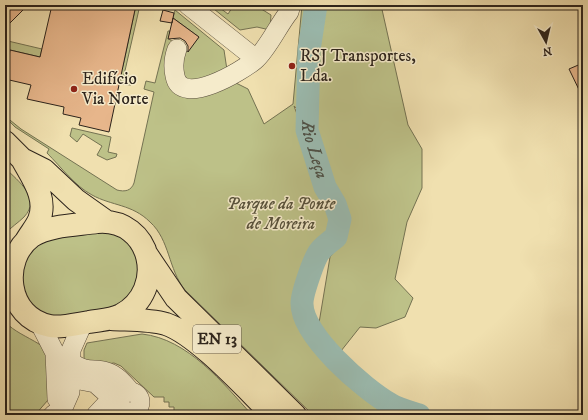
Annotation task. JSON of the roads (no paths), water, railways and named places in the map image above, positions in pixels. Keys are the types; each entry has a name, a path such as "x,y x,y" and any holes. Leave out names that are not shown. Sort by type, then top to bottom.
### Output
{"main road":[{"name":"EN 13","path":"5,142 22,159 38,188 42,204 39,220 26,241 9,260 9,280 12,295 11,303 39,322 58,326 119,316 131,308 142,296 149,276 147,255"},
{"name":"EN 13","path":"22,159 44,170 76,200 107,222 130,230 140,240 147,255 176,298 295,415"},
{"name":"EN 13","path":"26,241 37,233 51,229 107,222"},
{"name":"EN 13","path":"110,318 157,322 183,332 201,346 261,408 273,415"}],"lane":[{"path":"188,5 256,59"},
{"path":"278,5 279,26"},
{"path":"177,48 174,68 176,79 181,87 190,90 198,90 230,75 256,59 279,26 291,5"},
{"path":"39,322 54,349 64,377 67,399 63,408 55,413"},
{"path":"64,377 75,339 83,323"},
{"path":"70,356 74,364 80,368 92,371 108,372 115,375 125,404"},
{"path":"64,377 95,383 125,404"},
{"path":"96,415 125,404"}],"waterway":[{"name":"Rio Leça","path":"316,5 309,50 307,130 325,187 335,204 340,219 336,237 320,251 306,284 302,303 304,316 323,345 350,374 390,404 419,415"}],"place":[{"name":"RSJ Transportes, Lda.","path":"292,66"},
{"name":"Edifício Via Norte","path":"74,89"}],"park label":[{"name":"Parque da Ponte de Moreira","path":"281,214"}]}
